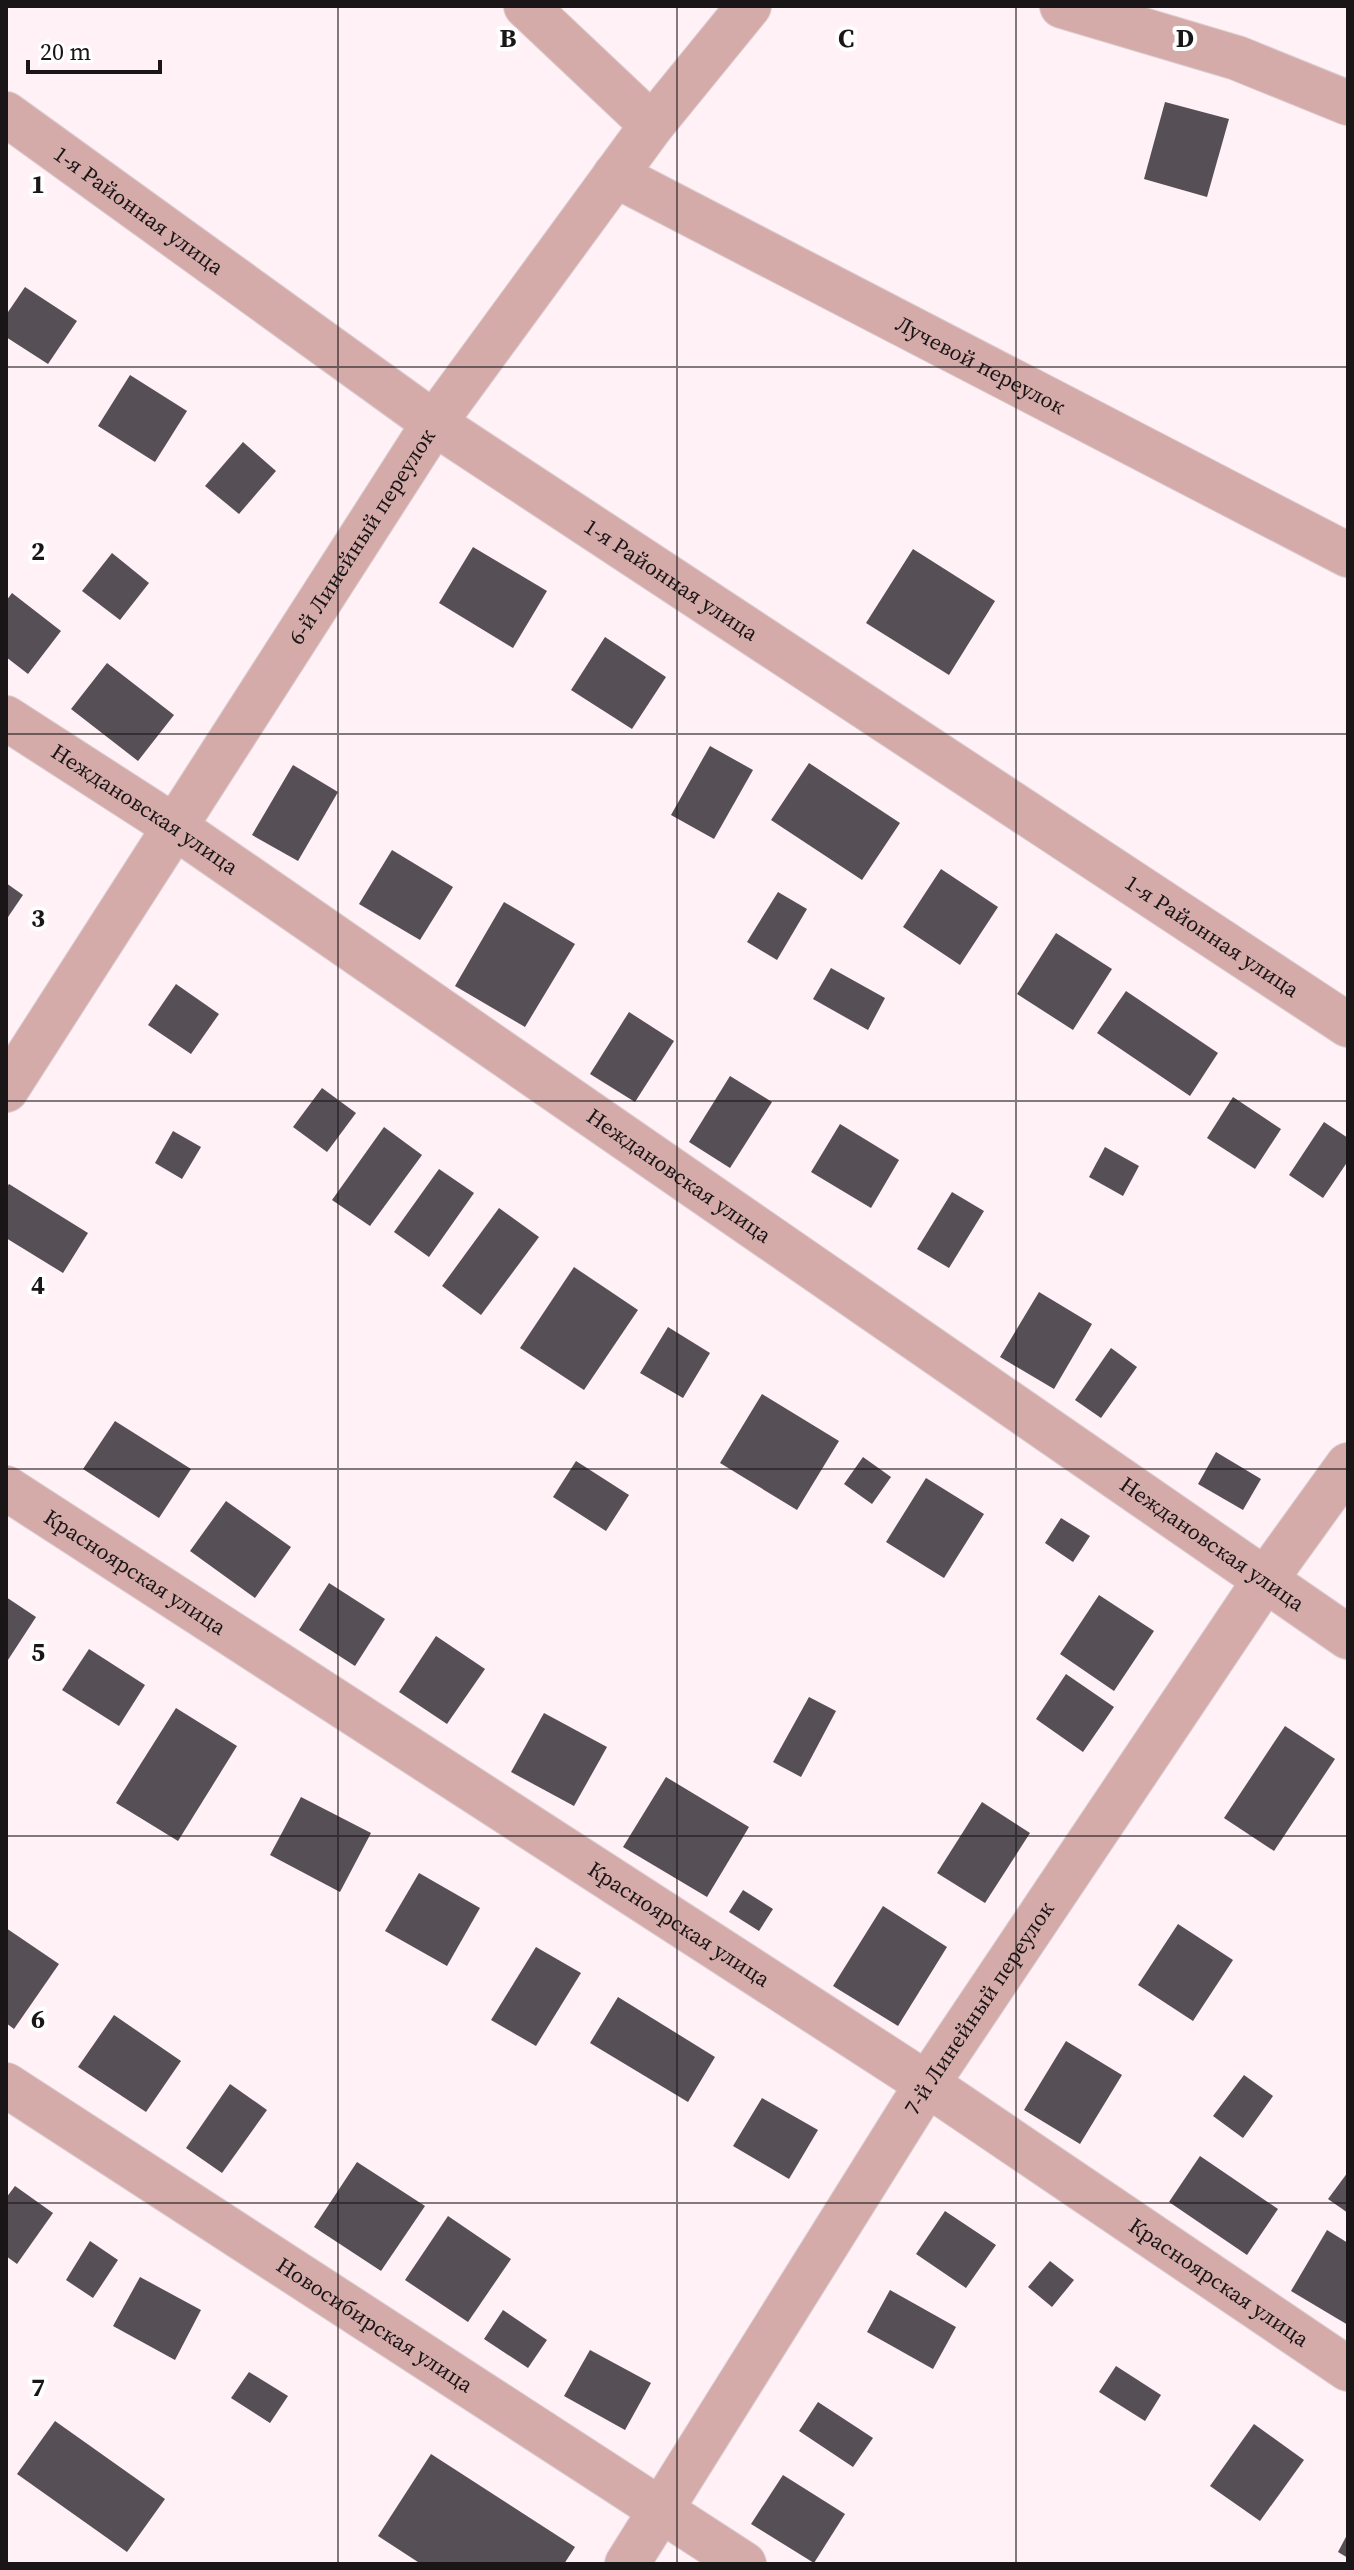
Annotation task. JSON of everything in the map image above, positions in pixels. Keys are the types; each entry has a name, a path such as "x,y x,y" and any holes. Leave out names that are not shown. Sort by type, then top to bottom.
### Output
{"street":[{"path":"526,6 652,125"},
{"name":"6-й Линейный переулок","path":"6,1090 434,423 652,125 749,6"},
{"path":"1062,6 1237,58 1348,103"},
{"name":"1-я Районная улица","path":"6,114 434,423 1348,1025"},
{"name":"Лучевой переулок","path":"615,175 1348,555"},
{"name":"Неждановская улица","path":"6,718 175,827 1348,1637"},
{"name":"7-й Линейный переулок","path":"627,2564 927,2084 1265,1580 1348,1465"},
{"name":"Красноярская улица","path":"6,1488 927,2084 1348,2369"},
{"name":"Новосибирская улица","path":"6,2085 744,2564"}],"building":[{"path":"1165,102 1229,119 1207,197 1144,179"},
{"path":"25,287 77,321 48,364 6,337 6,315"},
{"path":"130,375 187,411 155,462 98,426"},
{"path":"243,442 276,471 239,514 205,486"},
{"path":"473,547 547,591 513,648 439,603"},
{"path":"913,549 995,601 949,675 866,623"},
{"path":"112,553 149,583 120,620 82,591"},
{"path":"12,593 61,631 28,674 6,657 6,601"},
{"path":"605,637 666,677 632,729 571,690"},
{"path":"107,663 174,715 138,761 71,709"},
{"path":"710,746 753,770 714,839 671,815"},
{"path":"809,763 900,823 862,880 771,820"},
{"path":"293,765 338,792 298,861 252,835"},
{"path":"392,850 453,887 420,940 359,904"},
{"path":"941,869 998,907 960,965 903,927"},
{"path":"6,883 23,895 6,920"},
{"path":"778,892 807,909 777,960 747,942"},
{"path":"504,902 575,944 525,1027 455,986"},
{"path":"1056,933 1112,969 1073,1030 1017,994"},
{"path":"831,968 885,998 868,1030 813,999"},
{"path":"176,984 219,1014 191,1054 148,1025"},
{"path":"1126,991 1218,1053 1190,1096 1097,1033"},
{"path":"629,1012 674,1041 635,1102 590,1074"},
{"path":"730,1076 772,1102 730,1168 689,1142"},
{"path":"322,1088 356,1113 327,1152 293,1127"},
{"path":"1233,1097 1281,1129 1255,1169 1207,1138"},
{"path":"1324,1122 1348,1138 1348,1161 1323,1198 1289,1175"},
{"path":"840,1124 899,1160 871,1208 811,1172"},
{"path":"384,1127 422,1155 370,1226 332,1200"},
{"path":"173,1131 201,1147 182,1179 155,1163"},
{"path":"1105,1147 1139,1166 1123,1196 1089,1177"},
{"path":"439,1169 474,1193 429,1257 394,1232"},
{"path":"9,1184 88,1233 63,1273 6,1238 6,1188"},
{"path":"952,1192 984,1211 949,1268 917,1249"},
{"path":"499,1208 539,1237 481,1315 442,1286"},
{"path":"574,1267 638,1310 584,1390 520,1348"},
{"path":"1039,1292 1092,1324 1054,1389 1000,1357"},
{"path":"668,1327 710,1353 683,1398 640,1373"},
{"path":"1111,1348 1137,1367 1101,1418 1075,1400"},
{"path":"762,1394 839,1441 797,1510 720,1463"},
{"path":"115,1421 191,1469 159,1518 83,1469"},
{"path":"1216,1452 1261,1479 1243,1510 1198,1484"},
{"path":"863,1457 891,1477 872,1504 844,1484"},
{"path":"576,1461 629,1495 606,1531 553,1497"},
{"path":"926,1478 984,1514 944,1578 886,1542"},
{"path":"226,1501 291,1547 255,1598 190,1551"},
{"path":"1061,1518 1090,1536 1073,1562 1045,1543"},
{"path":"329,1583 385,1619 355,1666 299,1630"},
{"path":"1099,1595 1154,1631 1114,1691 1060,1654"},
{"path":"6,1597 36,1617 6,1663"},
{"path":"436,1636 485,1669 447,1724 399,1692"},
{"path":"89,1649 145,1685 119,1726 62,1690"},
{"path":"1066,1674 1114,1707 1083,1752 1036,1719"},
{"path":"809,1697 836,1711 801,1777 773,1762"},
{"path":"176,1708 237,1746 178,1841 116,1803"},
{"path":"544,1713 607,1747 574,1806 511,1772"},
{"path":"1285,1726 1335,1759 1274,1851 1224,1818"},
{"path":"666,1777 749,1827 707,1897 623,1847"},
{"path":"301,1797 371,1833 340,1892 270,1855"},
{"path":"982,1802 1030,1833 985,1903 937,1873"},
{"path":"419,1873 480,1908 447,1966 385,1931"},
{"path":"743,1890 773,1909 759,1931 729,1912"},
{"path":"883,1906 947,1947 898,2026 833,1986"},
{"path":"1178,1924 1233,1960 1193,2021 1138,1985"},
{"path":"6,1928 59,1964 14,2029 6,2023"},
{"path":"536,1947 581,1973 536,2046 491,2020"},
{"path":"618,1997 715,2057 688,2102 590,2043"},
{"path":"114,2015 181,2061 146,2112 78,2067"},
{"path":"1066,2041 1122,2075 1080,2144 1024,2110"},
{"path":"1244,2075 1273,2096 1243,2138 1213,2116"},
{"path":"230,2084 267,2110 222,2173 186,2148"},
{"path":"762,2098 818,2130 789,2179 733,2146"},
{"path":"1200,2156 1278,2209 1247,2255 1169,2202"},
{"path":"357,2162 425,2206 381,2271 314,2227"},
{"path":"1348,2172 1348,2213 1328,2199"},
{"path":"15,2186 53,2213 17,2264 6,2256 6,2198"},
{"path":"945,2211 996,2245 966,2288 916,2254"},
{"path":"448,2216 511,2259 468,2322 405,2280"},
{"path":"1327,2230 1348,2243 1348,2325 1291,2291"},
{"path":"90,2241 118,2260 93,2298 66,2280"},
{"path":"1050,2261 1074,2280 1052,2307 1028,2287"},
{"path":"140,2277 201,2310 175,2360 113,2326"},
{"path":"890,2290 956,2327 933,2369 867,2332"},
{"path":"503,2310 547,2340 528,2368 484,2339"},
{"path":"590,2350 651,2383 625,2430 564,2396"},
{"path":"1116,2366 1161,2395 1145,2421 1099,2392"},
{"path":"249,2372 288,2396 270,2423 231,2398"},
{"path":"818,2402 873,2438 853,2467 799,2431"},
{"path":"55,2421 165,2499 127,2552 17,2474"},
{"path":"1254,2424 1304,2460 1260,2521 1210,2486"},
{"path":"431,2454 575,2547 564,2564 421,2564 378,2536"},
{"path":"783,2475 845,2514 814,2563 751,2524"},
{"path":"1348,2533 1348,2558 1338,2552"}]}
